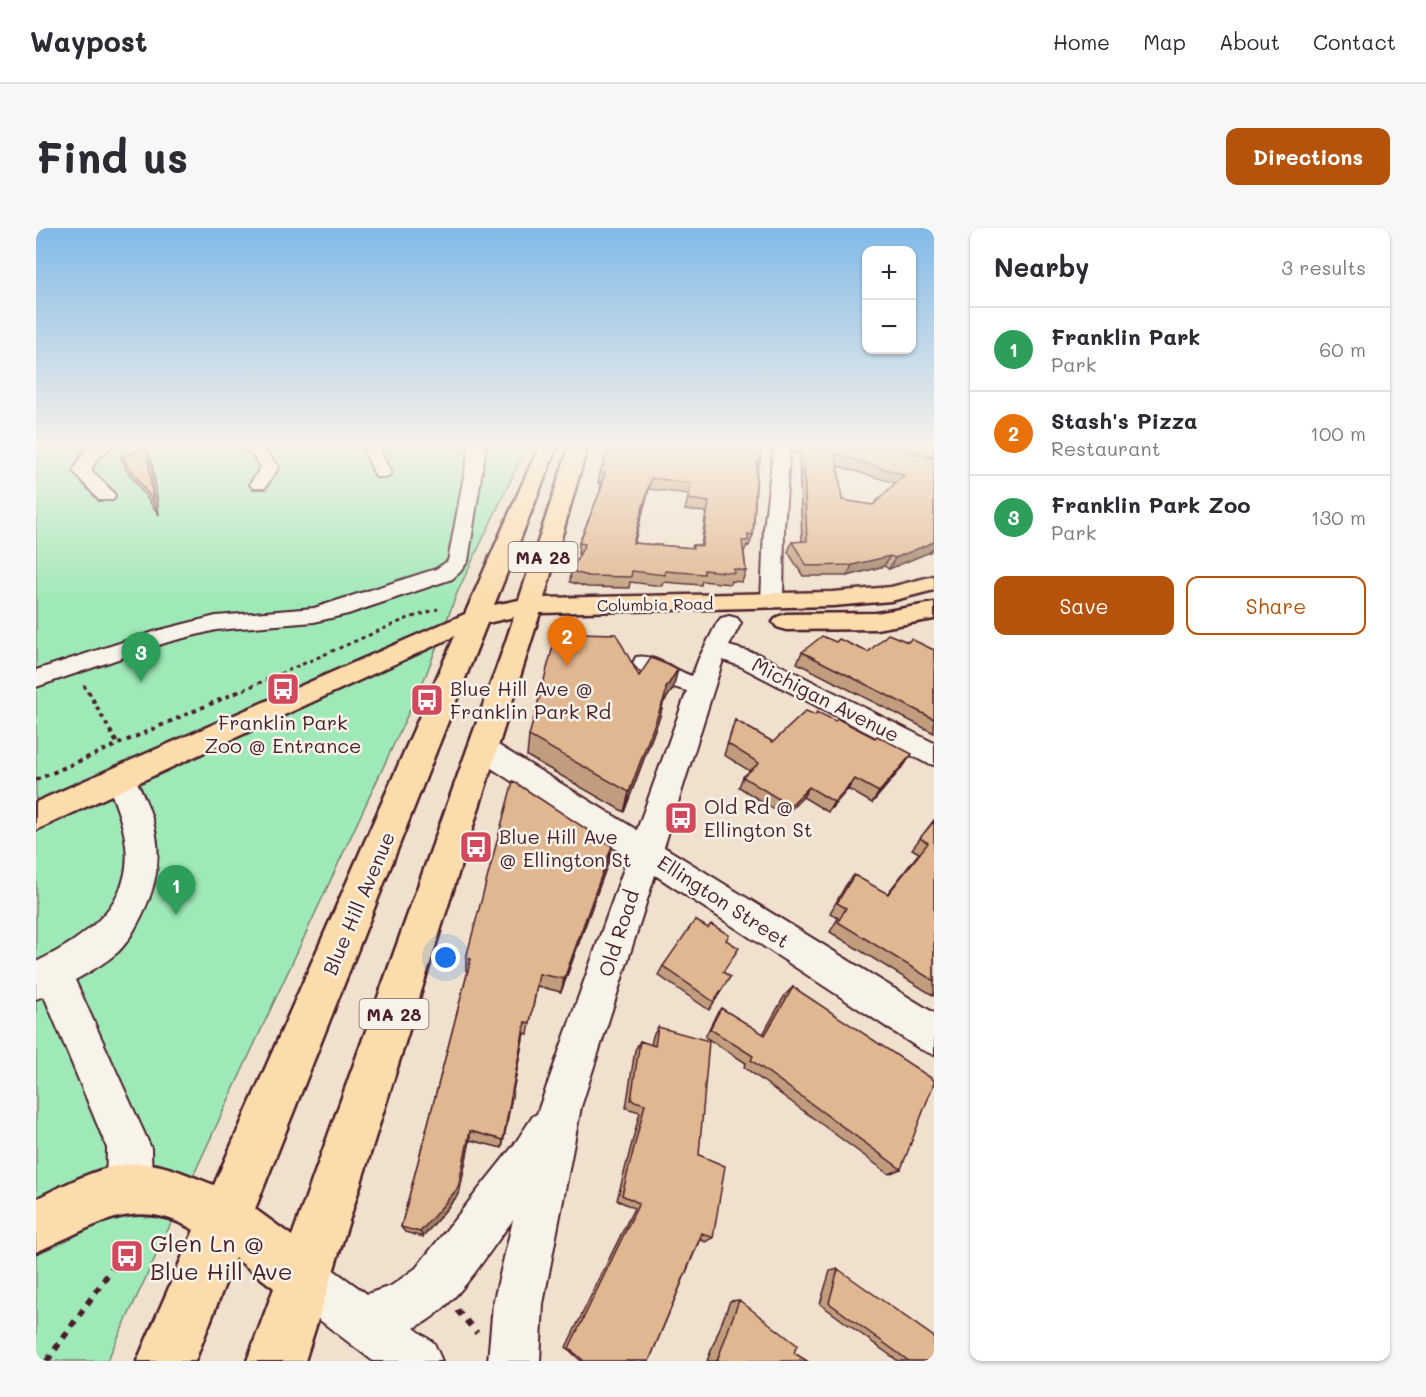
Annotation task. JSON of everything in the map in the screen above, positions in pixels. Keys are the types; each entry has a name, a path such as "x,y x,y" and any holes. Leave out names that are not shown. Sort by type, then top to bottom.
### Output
{"main road":[{"name":"Blue Hill Avenue","path":"166,1361 526,497"},
{"name":"MA 28","path":"276,1361 483,749 563,497"},
{"name":"Columbia Road","path":"476,619 498,626 526,616 874,596 934,583"},
{"name":"Columbia Road","path":"526,616 729,623 856,622 933,612"},
{"path":"36,817 438,634 476,619"},
{"path":"36,1226 103,1196 129,1189 163,1190 225,1220 304,1278"}],"street":[{"path":"36,679 160,637 216,623 314,615 340,609 444,574 458,561 469,497"},
{"path":"772,601 777,497"},
{"name":"Old Road","path":"498,1349 518,1304 560,1107 709,665 729,623"},
{"name":"Michigan Avenue","path":"645,663 666,676 709,665 749,660 934,754"},
{"name":"Ellington Street","path":"483,749 934,1035"},
{"path":"121,779 143,853 141,874 130,905 106,940 45,977 122,1126 129,1148 129,1189"},
{"name":"Old Road","path":"361,1320 398,1312 417,1300 434,1285 530,1161 560,1107"},
{"path":"304,1278 416,1361"}],"path":[{"path":"36,780 405,619 442,608"},
{"path":"72,667 118,745"},
{"path":"47,1361 118,1260"},
{"path":"456,1309 498,1349"}],"green space":[{"path":"36,497 503,497 457,593 426,675 107,1361 36,1361"}],"building":[{"path":"598,497 646,497 633,543 693,548 693,545 702,546 709,502 688,499 688,497 755,497 753,535 748,534 748,541 742,541 746,571 733,569 734,573 704,570 704,574 665,571 665,575 632,571 631,577 588,576 571,571 585,544 579,543"},
{"path":"805,497 842,497 842,500 873,505 881,497 934,497 934,542 895,558 890,556 852,565 807,566 792,542 807,541"},
{"path":"577,633 616,634 639,676 651,658 678,669 666,688 629,792 529,736 553,646 561,637"},
{"path":"888,634 908,642 911,639 934,650 934,719 802,652 822,636 836,642 839,639 868,652"},
{"path":"806,711 815,715 817,712 835,721 838,719 912,754 879,792 855,779 834,802 809,787 790,806 743,777 759,763 728,744 735,720 773,742"},
{"path":"513,781 612,846 564,979 539,974 530,1023 525,1022 503,1140 470,1131 458,1188 420,1232 401,1227 471,959 466,958"},
{"path":"934,821 934,981 838,922 846,908 837,903 854,875 888,894 928,843 920,838"},
{"path":"695,920 708,928 711,924 729,935 726,940 739,948 723,972 730,977 714,1002 663,966"},
{"path":"793,987 934,1080 901,1169 751,1060 753,1056 710,1029 721,1008 765,1035"},
{"path":"658,1027 709,1041 699,1155 725,1166 713,1238 702,1233 649,1361 584,1361 569,1348 639,1203 622,1195 645,1104 631,1100 640,1041 655,1046"},
{"path":"838,1269 934,1337 934,1361 909,1361 829,1303"},
{"path":"739,1300 797,1345 794,1353 807,1361 717,1361"}],"place":[{"name":"Stash's Pizza","path":"567,666"},
{"name":"Franklin Park Zoo","path":"141,682"},
{"name":"Franklin Park Zoo @ Entrance","path":"283,689"},
{"name":"Blue Hill Ave @ Franklin Park Rd","path":"427,700"},
{"name":"Old Rd @ Ellington St","path":"681,818"},
{"name":"Blue Hill Ave @ Ellington St","path":"476,847"},
{"name":"Franklin Park","path":"176,915"},
{"name":"Glen Ln @ Blue Hill Ave","path":"127,1256"}]}
